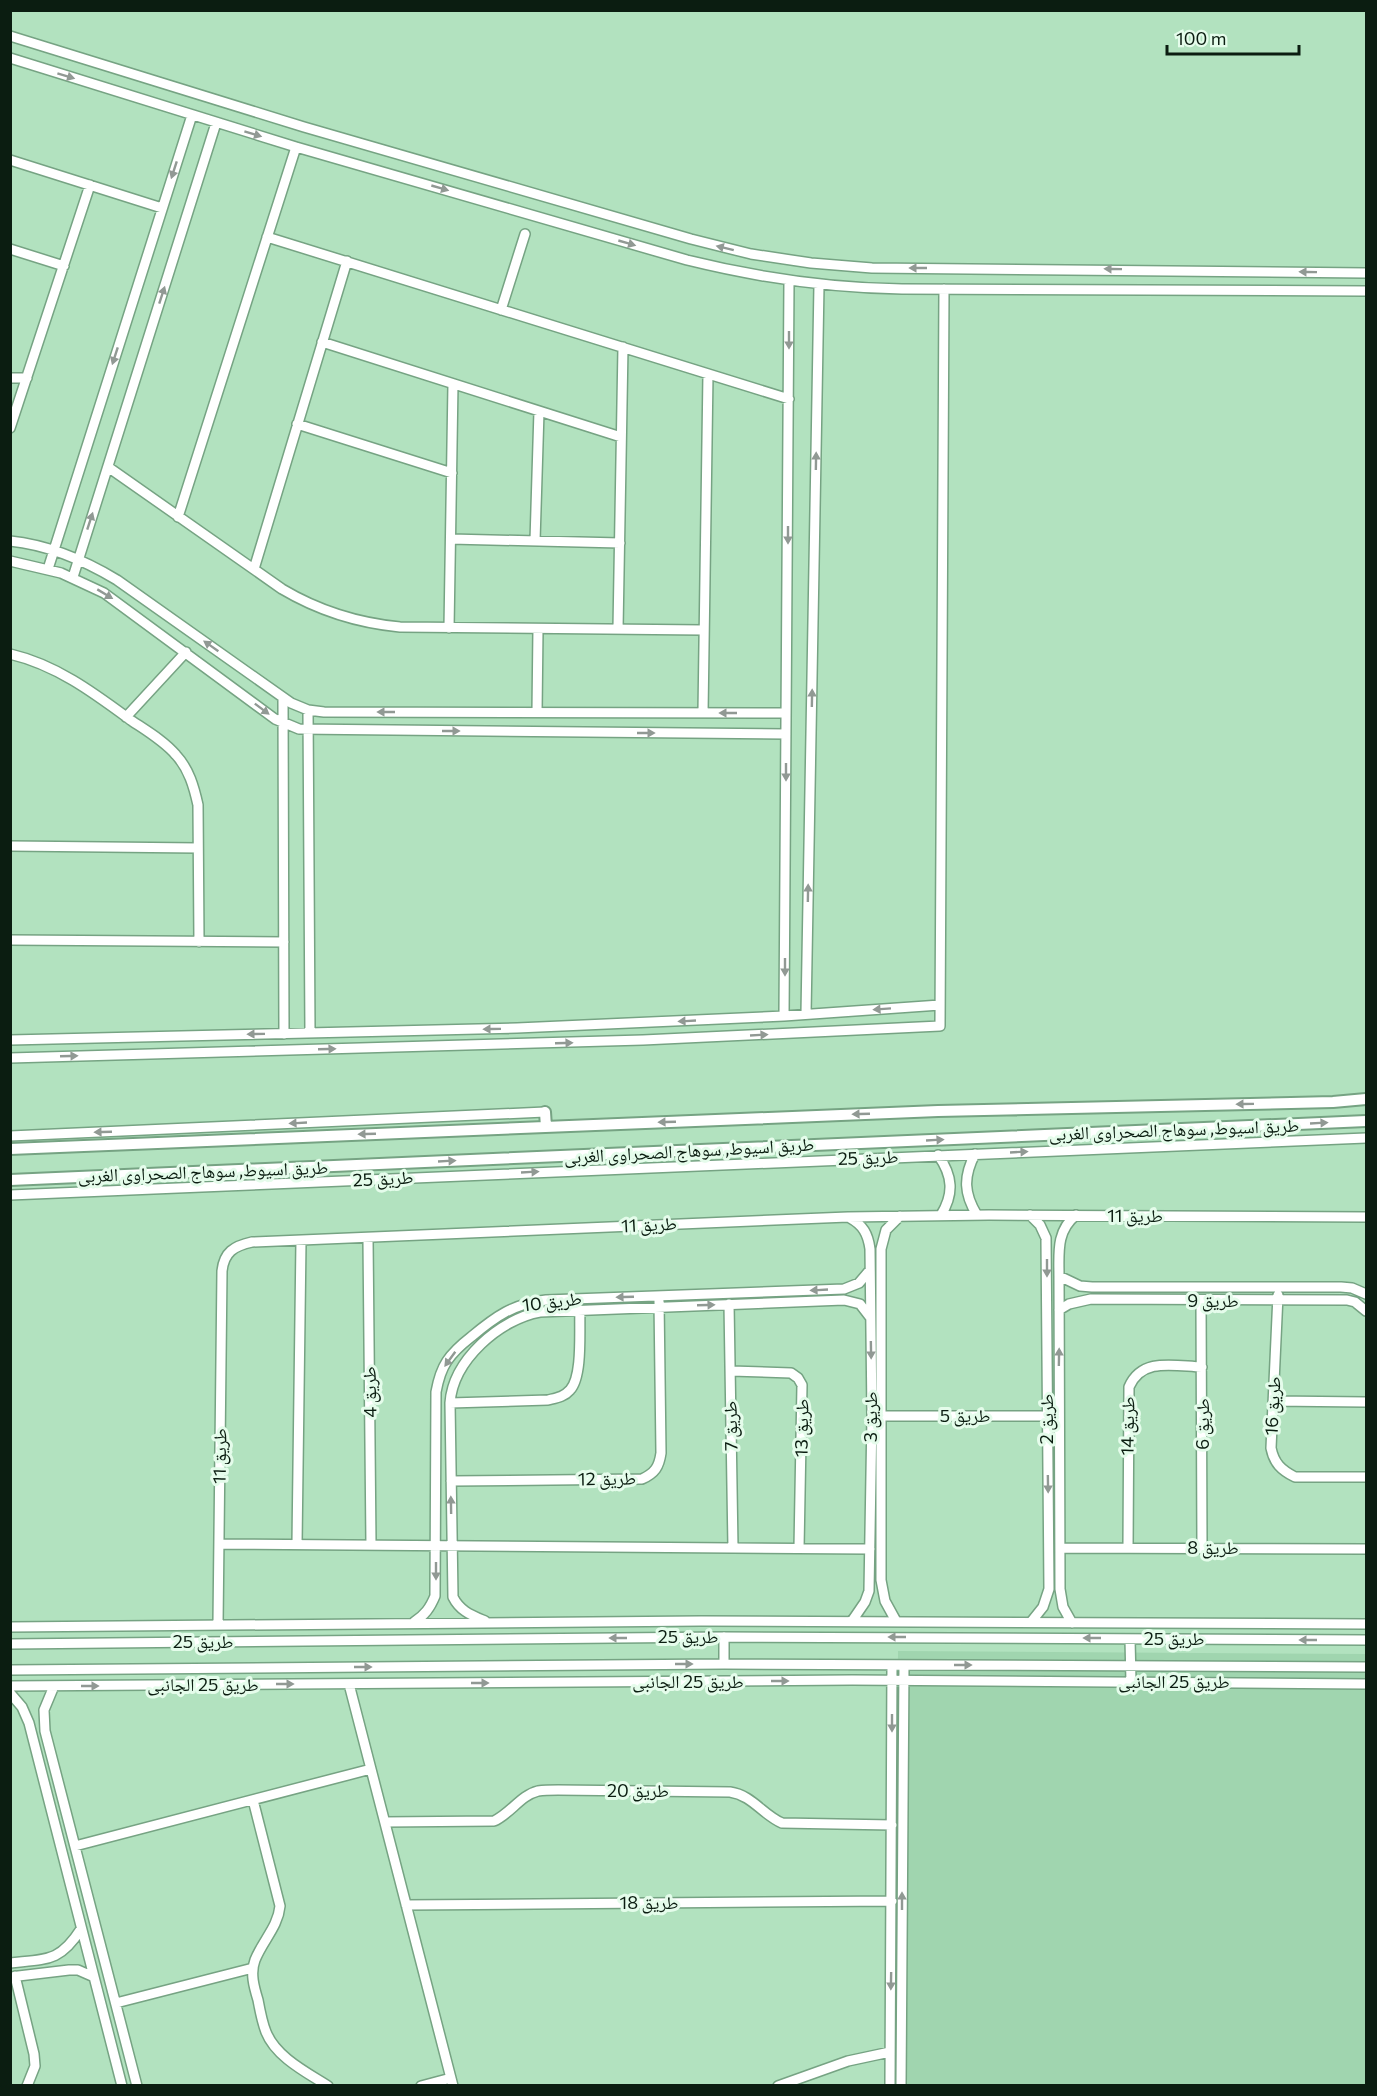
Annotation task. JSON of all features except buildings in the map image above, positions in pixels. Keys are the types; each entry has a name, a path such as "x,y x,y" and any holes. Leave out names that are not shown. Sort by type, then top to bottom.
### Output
{"main road":[{"name":"طريق اسيوط, سوهاج الصحراوى الغربى","path":"10,1149 938,1111 1333,1102 1366,1099"},
{"path":"545,1112 546,1127"},
{"name":"طريق اسيوط, سوهاج الصحراوى الغربى","path":"10,1180 1366,1121"}],"street":[{"path":"10,36 304,127 691,239 751,254 811,263 872,268 1366,273"},
{"path":"10,58 296,147 687,260 789,282 861,288 1366,291"},
{"path":"48,569 192,115"},
{"path":"73,577 216,123"},
{"path":"178,517 296,147"},
{"path":"10,160 162,208"},
{"path":"10,428 90,185"},
{"path":"501,310 525,234"},
{"path":"267,237 789,399"},
{"path":"10,249 63,266"},
{"path":"254,569 347,261"},
{"path":"784,1016 789,282"},
{"path":"806,1014 819,285"},
{"path":"10,1058 643,1040 940,1026 944,289"},
{"path":"322,342 621,437"},
{"path":"618,629 623,347"},
{"path":"703,713 708,374"},
{"path":"10,378 27,378"},
{"path":"449,628 453,384"},
{"path":"535,541 539,411"},
{"path":"297,424 452,473"},
{"path":"108,467 254,569 306,602 353,620 400,627 704,630"},
{"path":"451,539 620,543"},
{"path":"10,542 26,543 54,550 78,559 117,580 283,698 308,710 324,712 786,713"},
{"path":"10,561 73,577 104,593 283,723 308,730 786,734"},
{"path":"537,629 537,712"},
{"path":"126,717 186,652"},
{"path":"10,654 69,677 165,744 184,766 191,778 198,805 199,942"},
{"path":"283,698 284,1034"},
{"path":"308,710 310,1033"},
{"path":"10,846 198,848"},
{"path":"10,940 284,942"},
{"path":"10,1040 517,1028 784,1016 940,1005"},
{"path":"10,1136 545,1112"},
{"name":"طريق 25","path":"10,1195 1366,1138"},
{"path":"975,1154 966,1179 966,1192 977,1215"},
{"path":"938,1155 946,1166 951,1192 940,1215"},
{"name":"طريق 2","path":"1030,1215 1041,1224 1046,1238 1049,1589 1043,1607 1031,1622"},
{"name":"طريق 11","path":"218,1624 223,1260 230,1250 240,1244 848,1217 1076,1215 1366,1217"},
{"name":"طريق 2","path":"1072,1623 1060,1598 1059,1276 1060,1236 1069,1221 1076,1215"},
{"name":"طريق 3","path":"852,1621 866,1602 869,1591 881,1249 886,1230 900,1216"},
{"name":"طريق 3","path":"848,1217 865,1229 869,1238 881,1580 885,1601 896,1621"},
{"name":"طريق 4","path":"368,1239 371,1545"},
{"path":"297,1544 301,1241"},
{"name":"طريق 10","path":"413,1623 431,1607 435,1596 436,1392 439,1376 447,1361 459,1347 499,1314 526,1303 546,1300 844,1289 859,1283 870,1270"},
{"name":"طريق 9","path":"1059,1276 1069,1282 1092,1287 1341,1287 1352,1288 1366,1294"},
{"name":"طريق 16","path":"1278,1288 1271,1448 1278,1466 1295,1477 1366,1477"},
{"name":"طريق 12","path":"451,1481 642,1479 653,1474 660,1464 661,1453 659,1295"},
{"name":"طريق 9","path":"1059,1310 1069,1304 1091,1299 1347,1300 1355,1302 1366,1311"},
{"name":"طريق 10","path":"493,1624 464,1612 457,1605 452,1587 450,1397 459,1370 503,1326 528,1314 580,1310 844,1300 860,1304 870,1317"},
{"name":"طريق 6","path":"1201,1301 1202,1548"},
{"path":"526,1303 528,1314"},
{"name":"طريق 7","path":"729,1304 733,1548"},
{"path":"436,1392 450,1397 548,1400 560,1398 576,1381 580,1310"},
{"name":"طريق 14","path":"1128,1548 1129,1387 1132,1379 1140,1371 1156,1365 1202,1366"},
{"name":"طريق 13","path":"731,1371 782,1371 791,1373 802,1385 800,1548"},
{"path":"1273,1401 1366,1402"},
{"name":"طريق 5","path":"876,1416 1058,1416"},
{"path":"219,1544 870,1549"},
{"name":"طريق 8","path":"1060,1548 1366,1549"},
{"path":"10,1627 852,1621 1366,1624"},
{"path":"977,1638 978,1622"},
{"path":"298,1624 299,1642"},
{"path":"724,1637 724,1664"},
{"name":"طريق 25","path":"10,1644 724,1637 1366,1640"},
{"path":"1130,1639 1131,1682"},
{"name":"طريق 25","path":"10,1670 724,1664 1366,1667"},
{"path":"578,1665 578,1682"},
{"path":"892,1665 892,1901 897,1956 901,2085"},
{"path":"890,2085 897,1956 904,1665"},
{"path":"264,1668 264,1684"},
{"name":"طريق 25 الجانبى","path":"10,1686 892,1681 1366,1684"},
{"path":"350,1684 452,2082 421,2085"},
{"path":"54,1686 44,1710 45,1731 137,2085"},
{"path":"10,1693 22,1707 29,1723 122,2085"},
{"path":"75,1846 371,1769"},
{"name":"طريق 20","path":"385,1822 494,1821 502,1818 530,1794 537,1791 558,1790 730,1792 746,1796 782,1824 892,1825"},
{"path":"253,1800 280,1906 277,1922 256,1958 253,1968 256,1992 266,2031 272,2042 288,2059 328,2085"},
{"name":"طريق 18","path":"406,1905 892,1901"},
{"path":"10,1963 56,1956 65,1951 81,1929"},
{"path":"116,2003 253,1968"},
{"path":"27,2085 34,2066 34,2054 13,1976 69,1970 94,1977"},
{"path":"778,2085 848,2061 890,2052"}],"shaded area":[{"path":"898,1651 1366,1654 1366,2085 896,2086"}]}
